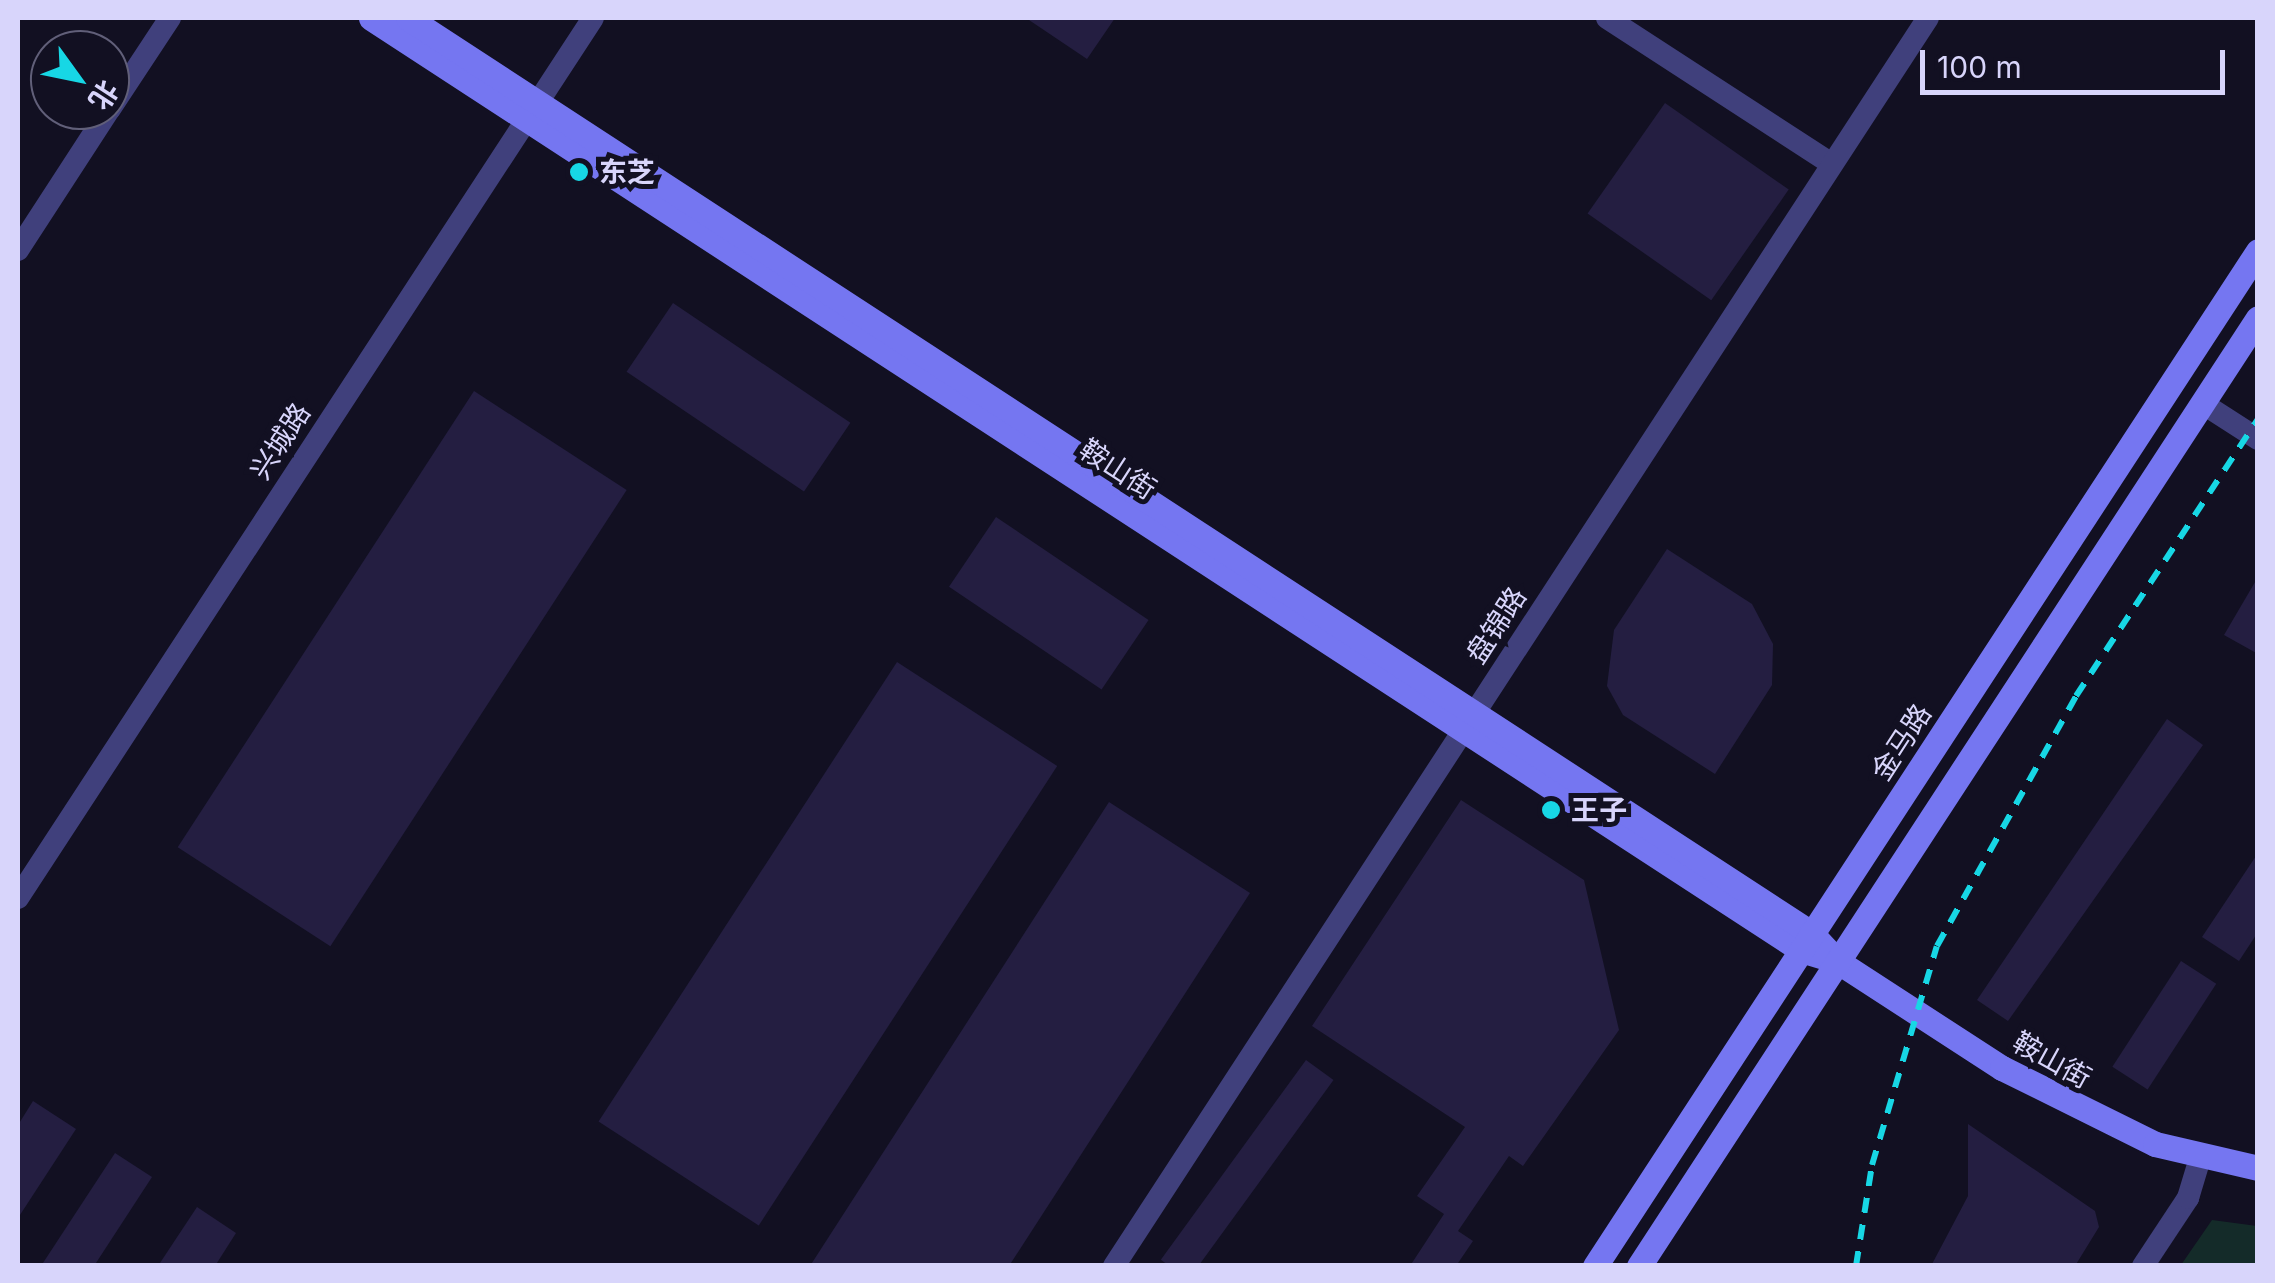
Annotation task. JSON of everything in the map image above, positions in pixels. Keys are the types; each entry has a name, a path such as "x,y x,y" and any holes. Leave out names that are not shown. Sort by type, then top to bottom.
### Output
{"street":[{"path":"130,79 170,18"},
{"name":"鞍山街","path":"371,18 532,110 1806,942 2068,1105 2201,1155 2258,1168"},
{"name":"鞍山街","path":"408,18 532,110"},
{"name":"兴城路","path":"18,898 593,18"},
{"path":"1606,18 1832,164"},
{"name":"盘锦路","path":"1114,1266 1928,18"},
{"path":"18,250 96,130"},
{"name":"金马路","path":"1595,1266 2258,251"},
{"path":"1638,1266 2258,318"},
{"path":"2202,403 2258,439"},
{"path":"2144,1266 2188,1198 2201,1155"}],"green space":[{"path":"2212,1220 2257,1226 2257,1265 2181,1265"}],"building":[{"path":"1026,18 1115,18 1087,59"},
{"path":"1665,103 1789,190 1711,300 1588,214"},
{"path":"673,303 850,423 804,491 627,372"},
{"path":"474,391 627,490 330,946 178,847"},
{"path":"996,517 1149,620 1102,690 949,587"},
{"path":"1667,549 1752,604 1773,644 1772,685 1715,774 1623,715 1607,686 1614,630"},
{"path":"2258,577 2258,654 2224,635"},
{"path":"897,662 1057,766 759,1226 599,1122"},
{"path":"2167,719 2203,745 2008,1021 1977,1000"},
{"path":"1461,800 1584,880 1619,1030 1523,1166 1509,1156 1458,1231 1473,1241 1456,1266 1410,1266 1444,1214 1417,1196 1465,1127 1312,1026"},
{"path":"1109,802 1250,893 1009,1266 810,1266"},
{"path":"2258,853 2258,932 2239,961 2202,937"},
{"path":"2181,961 2216,984 2148,1090 2112,1067"},
{"path":"1306,1060 1334,1080 1198,1266 1169,1266 1161,1260"},
{"path":"33,1101 76,1129 18,1218 18,1125"},
{"path":"1968,1124 2095,1211 2099,1227 2075,1266 1931,1266 1968,1196"},
{"path":"115,1153 152,1177 94,1266 41,1266"},
{"path":"197,1207 236,1233 215,1266 158,1266"}],"railway":[{"path":"1856,1266 1872,1165 1937,946 2076,696 2258,419"}],"place":[{"name":"东芝","path":"579,172"},
{"name":"王子","path":"1551,810"}]}
